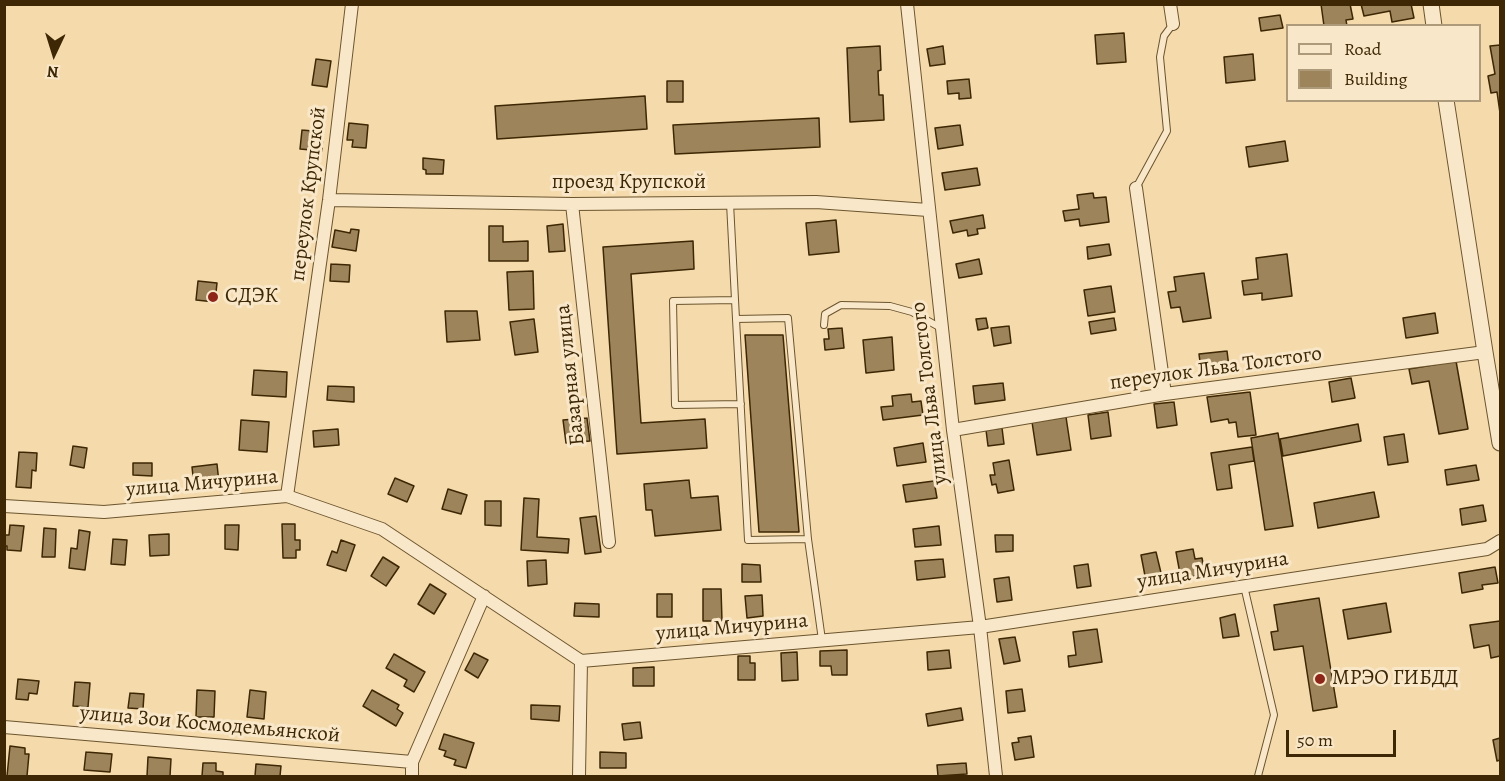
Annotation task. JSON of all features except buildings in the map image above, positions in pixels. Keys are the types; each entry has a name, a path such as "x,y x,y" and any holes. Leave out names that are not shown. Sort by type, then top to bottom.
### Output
{"street":[{"name":"переулок Крупской","path":"287,496 329,200 352,4"},
{"name":"улица Льва Толстого","path":"907,4 953,430 980,627 996,777"},
{"path":"1170,4 1173,24"},
{"path":"1431,4 1434,24"},
{"path":"1446,102 1500,443"},
{"path":"1136,188 1165,394"},
{"name":"проезд Крупской","path":"329,200 572,204 816,202 928,210"},
{"name":"Базарная улица","path":"572,204 609,542"},
{"name":"переулок Льва Толстого","path":"953,430 1165,394 1485,352"},
{"name":"улица Мичурина","path":"4,506 104,512 287,496 382,529 581,661 980,627 1487,549 1500,541"},
{"path":"412,777 412,762 484,596"},
{"path":"579,777 581,661"},
{"name":"улица Зои Космодемьянской","path":"4,727 412,762"}],"lane":[{"path":"1136,188 1167,131 1160,57 1164,36 1173,24"},
{"path":"730,202 748,540 808,540"},
{"path":"735,300 673,301 675,405 741,404"},
{"path":"824,325 825,314 841,305 890,306 912,312 942,329"},
{"path":"736,319 788,318 808,540 822,640"},
{"path":"1244,586 1274,715 1258,777"}],"place":[{"name":"СДЭК","path":"213,297"},
{"name":"МРЭО ГИБДД","path":"1320,679"}]}
